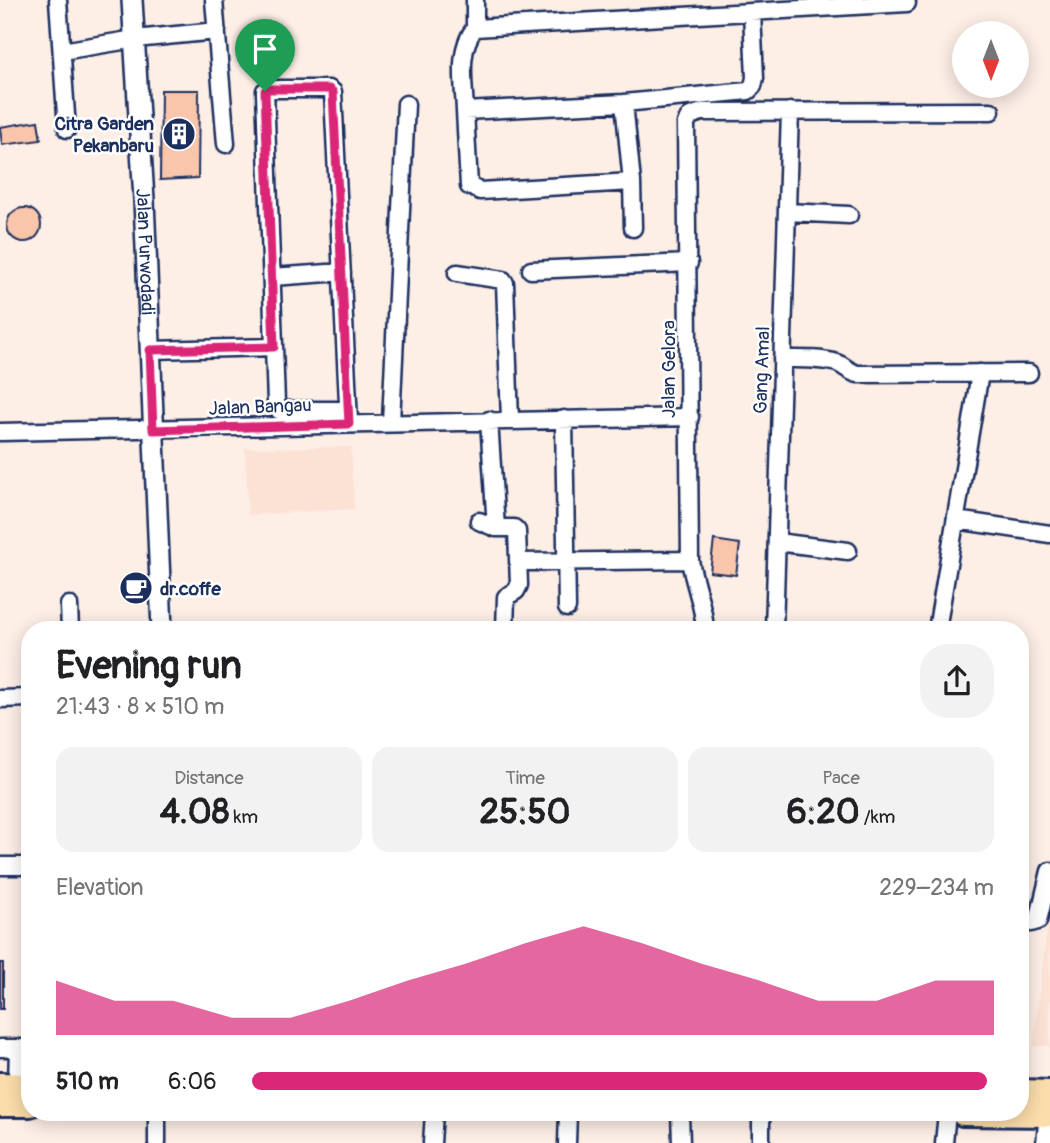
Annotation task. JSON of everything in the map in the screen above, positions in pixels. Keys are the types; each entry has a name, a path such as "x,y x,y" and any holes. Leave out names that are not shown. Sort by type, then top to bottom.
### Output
{"main road":[{"path":"0,1104 19,1090"},
{"path":"1029,1097 1049,1107"},
{"path":"1029,1108 1049,1107"}],"street":[{"path":"58,0 68,130"},
{"name":"Jalan Purwodadi","path":"132,0 162,621"},
{"path":"215,0 226,144"},
{"path":"475,0 475,27 467,38 464,59 469,186 480,191 632,182"},
{"path":"475,27 729,7 752,13 771,6 907,4"},
{"path":"465,111 624,103 748,91 755,78 752,13"},
{"path":"62,51 135,39 217,32"},
{"path":"269,89 329,89 333,92 342,272 349,417 279,410 276,403 265,91 269,89"},
{"path":"624,103 632,182 633,228"},
{"path":"391,422 406,104"},
{"path":"790,111 991,111"},
{"name":"Gang Amal","path":"774,621 790,111"},
{"name":"Jalan Gelora","path":"705,621 690,561 686,123 690,116 702,112 790,111"},
{"path":"787,212 849,215"},
{"path":"531,270 689,262"},
{"path":"272,277 342,272"},
{"path":"457,273 503,280 505,283 510,420"},
{"path":"150,350 274,347"},
{"path":"782,359 837,363 858,374 1029,373"},
{"path":"939,621 980,373"},
{"name":"Jalan Bangau","path":"0,432 153,430 349,417 391,422 690,417"},
{"path":"564,419 568,608"},
{"path":"489,420 496,528"},
{"path":"956,520 1050,534"},
{"path":"479,521 496,528 514,528 517,531 518,589 506,597 505,621"},
{"path":"777,542 848,551"},
{"path":"519,562 690,561"},
{"path":"69,605 70,621"},
{"path":"0,699 21,698"},
{"path":"0,866 21,866"},
{"path":"1029,923 1038,921 1050,871"},
{"path":"0,1048 21,1048"},
{"path":"1045,1143 1049,1107"},
{"path":"157,1121 157,1143"},
{"path":"432,1143 433,1121"},
{"path":"567,1143 568,1121"},
{"path":"680,1121 681,1143"},
{"path":"761,1121 761,1143"},
{"path":"944,1143 946,1121"}],"shaded area":[{"path":"351,447 354,509 248,515 245,448"},
{"path":"1050,902 1050,1046 1033,1046"}],"building":[{"name":"Citra Garden Pekanbaru","path":"161,90 199,90 198,178 160,180"},
{"path":"38,121 41,140 2,145 0,127"},
{"path":"24,208 36,213 41,225 36,237 24,242 12,237 7,225 12,213"},
{"path":"714,540 740,544 736,575 710,572"},
{"path":"0,963 3,963 3,1009 0,1009"}],"place":[{"name":"Citra Garden Pekanbaru","path":"179,134"},
{"name":"dr.coffe","path":"136,588"}],"route":[{"path":"329,89 333,92 349,424 153,430 150,350 274,347 265,91 329,89"}]}
